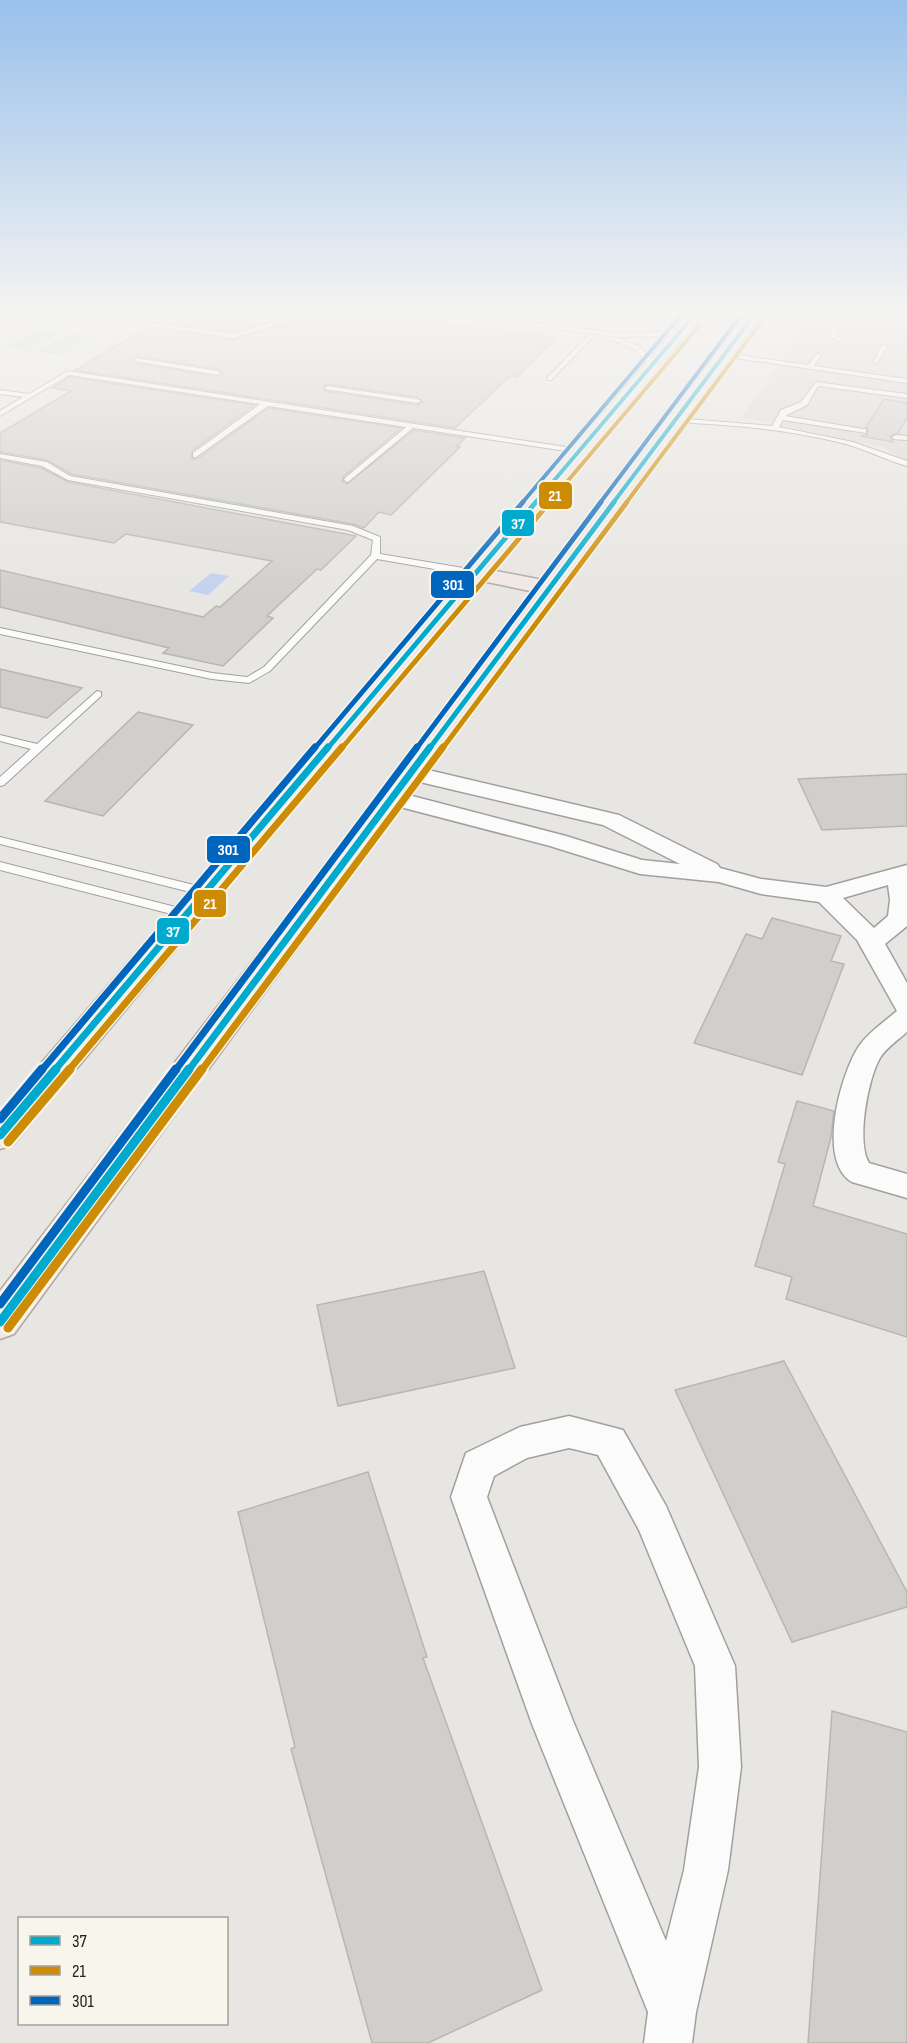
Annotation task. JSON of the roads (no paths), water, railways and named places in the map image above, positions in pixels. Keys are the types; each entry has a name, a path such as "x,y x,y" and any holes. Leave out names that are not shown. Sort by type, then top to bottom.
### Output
{"main road":[{"path":"0,1135 614,410"},
{"path":"0,1322 682,410"},
{"path":"475,573 550,588"}],"street":[{"path":"402,786 535,834 640,867 720,875 761,886 826,895 903,873 907,898 905,915 893,927 870,942"},
{"path":"402,786 611,820 720,875"},
{"path":"826,895 867,935 907,1006"},
{"path":"907,1017 877,1044 864,1060 852,1110 848,1146 851,1161 859,1172 907,1186"},
{"path":"569,1432 610,1442 653,1519 715,1666 720,1767 706,1870 670,2028 553,1724 469,1497 478,1465 520,1443 569,1432"}],"lane":[{"path":"196,455 257,410"},
{"path":"317,410 579,452"},
{"path":"348,415 353,410"},
{"path":"776,427 784,412 788,410"},
{"path":"781,417 863,431"},
{"path":"675,420 776,427 873,448 907,464"},
{"path":"348,480 412,425"},
{"path":"896,436 907,438"},
{"path":"0,456 44,464 68,478 350,528 377,539 375,556 267,669 249,680 212,676 0,631"},
{"path":"375,556 475,573"},
{"path":"0,783 97,694"},
{"path":"0,738 37,747"},
{"path":"0,840 206,892"},
{"path":"0,866 187,914"}],"water":[{"path":"211,573 229,576 208,595 189,591"}]}
